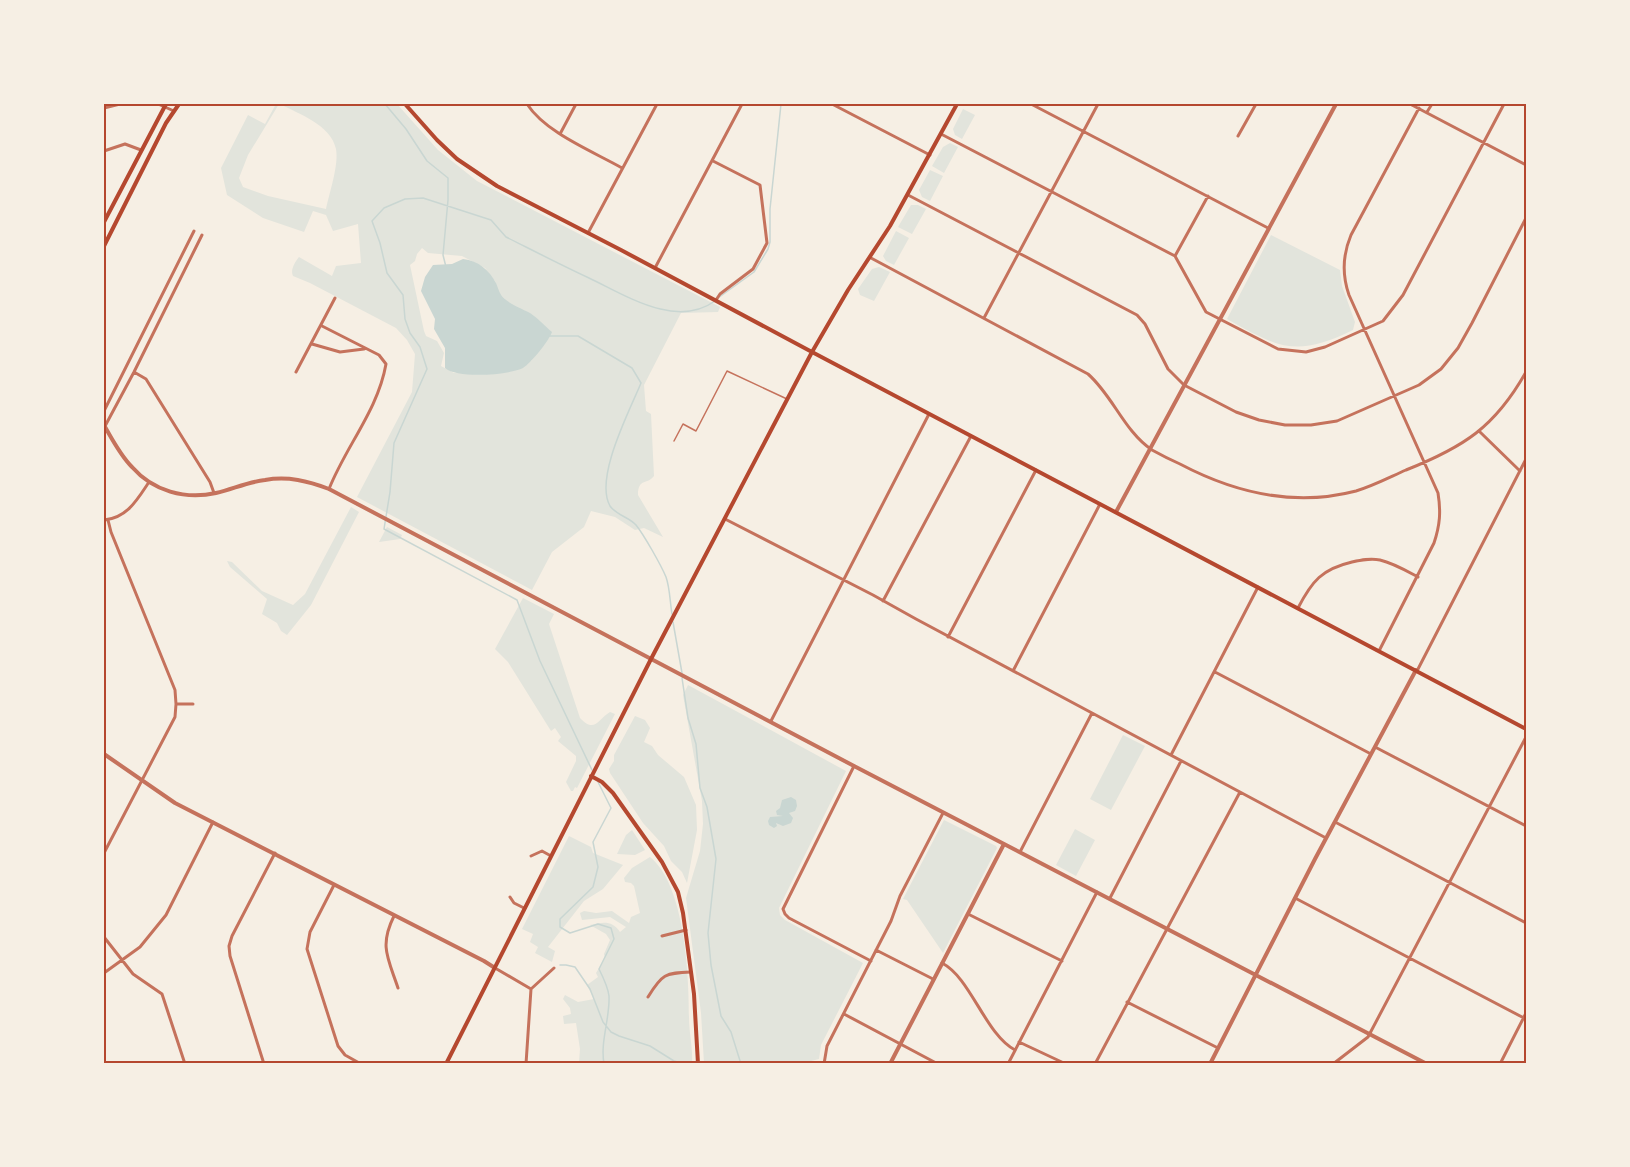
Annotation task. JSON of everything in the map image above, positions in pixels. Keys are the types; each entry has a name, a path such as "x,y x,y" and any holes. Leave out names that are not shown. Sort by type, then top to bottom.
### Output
{"main road":[{"path":"104,246 179,104"},
{"path":"405,104 437,140 471,170 497,186 1527,729"},
{"path":"446,1064 651,659 812,352 908,195 957,104"},
{"path":"104,222 165,105"},
{"path":"591,776 609,789 668,871 680,899 697,1018 698,1064"}],"street":[{"path":"104,108 120,104"},
{"path":"158,104 165,105 174,111"},
{"path":"527,104 532,112 560,134 622,168"},
{"path":"560,134 576,104"},
{"path":"588,233 657,104"},
{"path":"655,268 742,104"},
{"path":"832,104 930,155"},
{"path":"1031,104 1268,228"},
{"path":"984,318 1098,104"},
{"path":"1238,136 1256,104"},
{"path":"1116,512 1336,104"},
{"path":"1410,104 1527,165"},
{"path":"941,134 1175,256 1206,312 1269,346 1292,352 1318,349 1383,321 1403,295 1504,104"},
{"path":"1427,112 1431,105"},
{"path":"1379,651 1418,577 1440,525 1438,493 1364,330 1345,282 1346,250 1351,235 1419,108"},
{"path":"104,151 125,144 141,150"},
{"path":"713,160 760,185 767,243 753,269 720,294 716,300"},
{"path":"908,195 1137,315 1145,324 1168,369 1184,385 1236,412 1259,420 1285,425 1311,425 1337,421 1419,385 1441,369 1458,348 1527,218"},
{"path":"1175,256 1208,196"},
{"path":"104,411 194,231"},
{"path":"202,235 134,372 104,426 129,465 149,482 183,495 214,493 278,478 302,480 329,489 943,813 1256,973 1370,1033 1417,1061 1427,1064"},
{"path":"871,258 1088,374 1103,390 1134,433 1150,448 1224,485 1250,493 1306,498 1357,490 1424,463 1480,432 1504,408 1527,372"},
{"path":"296,372 335,298"},
{"path":"322,326 366,348 383,359 386,364 371,408 329,489"},
{"path":"312,344 340,352 366,348"},
{"path":"134,372 146,379 210,482 214,493"},
{"path":"771,722 929,414"},
{"path":"1480,432 1520,471"},
{"path":"883,601 971,435"},
{"path":"1210,1064 1326,838 1527,459"},
{"path":"948,636 1036,470"},
{"path":"104,853 175,717 175,690 106,520 121,515 130,508 149,482"},
{"path":"1012,671 1100,504"},
{"path":"725,519 844,580 1326,838"},
{"path":"1298,608 1317,578 1335,566 1365,559 1377,559 1392,563 1418,577"},
{"path":"1171,755 1258,586"},
{"path":"1215,672 1371,754"},
{"path":"176,704 193,704"},
{"path":"1020,852 1092,713"},
{"path":"1333,1064 1366,1039 1370,1033 1527,737"},
{"path":"1375,747 1527,826"},
{"path":"104,754 175,803 483,961 531,989"},
{"path":"1110,898 1181,760"},
{"path":"854,766 785,903 783,912 789,918 871,961"},
{"path":"1095,1064 1240,792"},
{"path":"824,1064 827,1046 943,813"},
{"path":"104,973 140,947 166,915 213,822"},
{"path":"1335,822 1527,922"},
{"path":"890,1064 1004,844"},
{"path":"531,856 542,851 551,856"},
{"path":"264,1064 230,956 229,946 275,853"},
{"path":"335,884 310,932 307,949 338,1046 345,1054 361,1064"},
{"path":"1008,1064 1097,892"},
{"path":"510,897 514,903 524,908"},
{"path":"1295,898 1524,1018"},
{"path":"968,914 1062,961"},
{"path":"394,916 386,934 385,945 398,988"},
{"path":"662,936 686,930"},
{"path":"104,937 133,974 162,994 185,1064"},
{"path":"876,950 933,979"},
{"path":"942,963 954,972 1002,1040 1015,1050"},
{"path":"526,1064 531,989 554,968"},
{"path":"648,997 665,975 691,972"},
{"path":"1128,1002 1218,1048"},
{"path":"1500,1064 1527,1013"},
{"path":"843,1014 938,1064"},
{"path":"1019,1042 1066,1064"}],"lane":[{"path":"674,441 683,424 696,431 727,371 788,400"}],"shaded area":[{"path":"276,104 279,104 248,155 239,178 243,187 268,196 326,209 337,156 333,141 328,133 313,121 280,104 397,104 438,150 477,181 720,307 718,312 681,313 644,385 646,411 651,414 654,476 641,484 638,495 663,537 644,528 635,530 615,517 591,511 584,527 552,552 532,590 357,497 412,392 415,354 407,340 396,328 292,274 299,257 332,276 336,266 361,263 358,224 333,231 326,215 313,211 304,232 263,218 227,195 221,168 248,115 265,124","holes":["422,248 428,253 462,256 485,268 495,281 499,294 512,306 533,315 551,332 531,361 454,373 441,366 444,353 437,341 426,336 424,331 410,265"]},
{"path":"963,109 975,115 962,139 955,135 953,129"},
{"path":"950,143 958,147 944,173 932,166 943,147"},
{"path":"930,170 943,176 930,201 922,197 919,190"},
{"path":"911,205 918,205 926,209 912,234 898,227"},
{"path":"896,231 909,238 894,265 886,261 883,256"},
{"path":"1271,235 1340,270 1342,286 1355,322 1353,330 1317,344 1288,346 1261,337 1227,319"},
{"path":"463,259 474,262 487,270 503,297 533,315 552,332 539,352 523,368 507,372 471,375 460,374 445,368 445,348 434,329 435,319 421,291 425,277 433,265 452,264"},
{"path":"879,267 890,272 874,301 860,295 858,289 872,269"},
{"path":"351,507 359,512 311,605 287,635 281,631 277,623 262,614 267,599 230,567 227,561 232,562 262,591 293,605 305,594"},
{"path":"387,527 402,535 400,539 379,542"},
{"path":"523,598 554,614 549,624 580,718 585,723 593,725 610,712 615,714 577,788 575,787 573,791 566,782 576,756 558,741 561,737 555,728 551,731 508,662 495,649"},
{"path":"688,685 846,771 779,908 780,915 785,920 863,963 821,1045 819,1059 809,1063 704,1063 701,1013 686,898 700,851 703,824 702,801 683,695"},
{"path":"635,716 645,720 650,728 644,742 652,746 658,755 684,777 696,805 697,830 687,883 682,872 671,861 664,846 643,823 610,773 609,769 614,761 614,755"},
{"path":"1123,735 1145,746 1111,810 1090,799"},
{"path":"791,797 796,800 797,806 795,811 789,813 793,818 791,823 783,826 776,823 777,826 774,828 769,825 770,817 783,816 777,815 776,811 780,808 782,800"},
{"path":"944,820 997,848 943,953 907,900 903,899"},
{"path":"1075,829 1095,840 1076,876 1056,865"},
{"path":"632,830 645,850 635,855 617,854 626,835"},
{"path":"569,836 591,847 593,853 623,865 603,889 584,901 548,947 555,951 552,962 535,953 538,947 530,942 533,934 522,929"},
{"path":"650,857 662,870 671,888 683,932 688,978 692,1063 579,1063 580,1049 576,1023 564,1024 563,1016 571,1014 570,1008 563,999 565,995 578,1002 594,999 587,985 598,977 596,973 605,958 604,954 610,940 606,934 590,925 607,923 614,925 620,932 626,927 610,917 582,920 580,913 612,911 629,923 631,917 640,913 634,886 625,882 624,878 632,868"}],"waterway":[{"path":"385,104 406,129 427,161 448,178 443,255 446,267"},
{"path":"718,298 754,272 768,249 781,104"},
{"path":"592,770 540,661 517,600 384,529 394,443 427,369 420,347 410,333 405,319 403,295 387,273 372,221 384,208 405,199 423,198 491,220 506,237 618,293 651,306 667,311 684,312 700,309 715,301"},
{"path":"549,336 578,336 632,368 641,383 615,444 606,494 610,506 636,525 664,572 672,614"},
{"path":"673,622 682,673"},
{"path":"682,678 688,718 696,744 700,788 707,807 716,859 708,933 711,965 721,1016 731,1032 741,1064"},
{"path":"598,782 611,808 593,842 598,867 593,887 560,919 560,927 570,933 598,924 611,928 614,939 599,969 609,996 603,1047 604,1064"},
{"path":"560,965 575,967 590,989 603,1022 611,1032 650,1046 674,1061 685,1064"}]}
